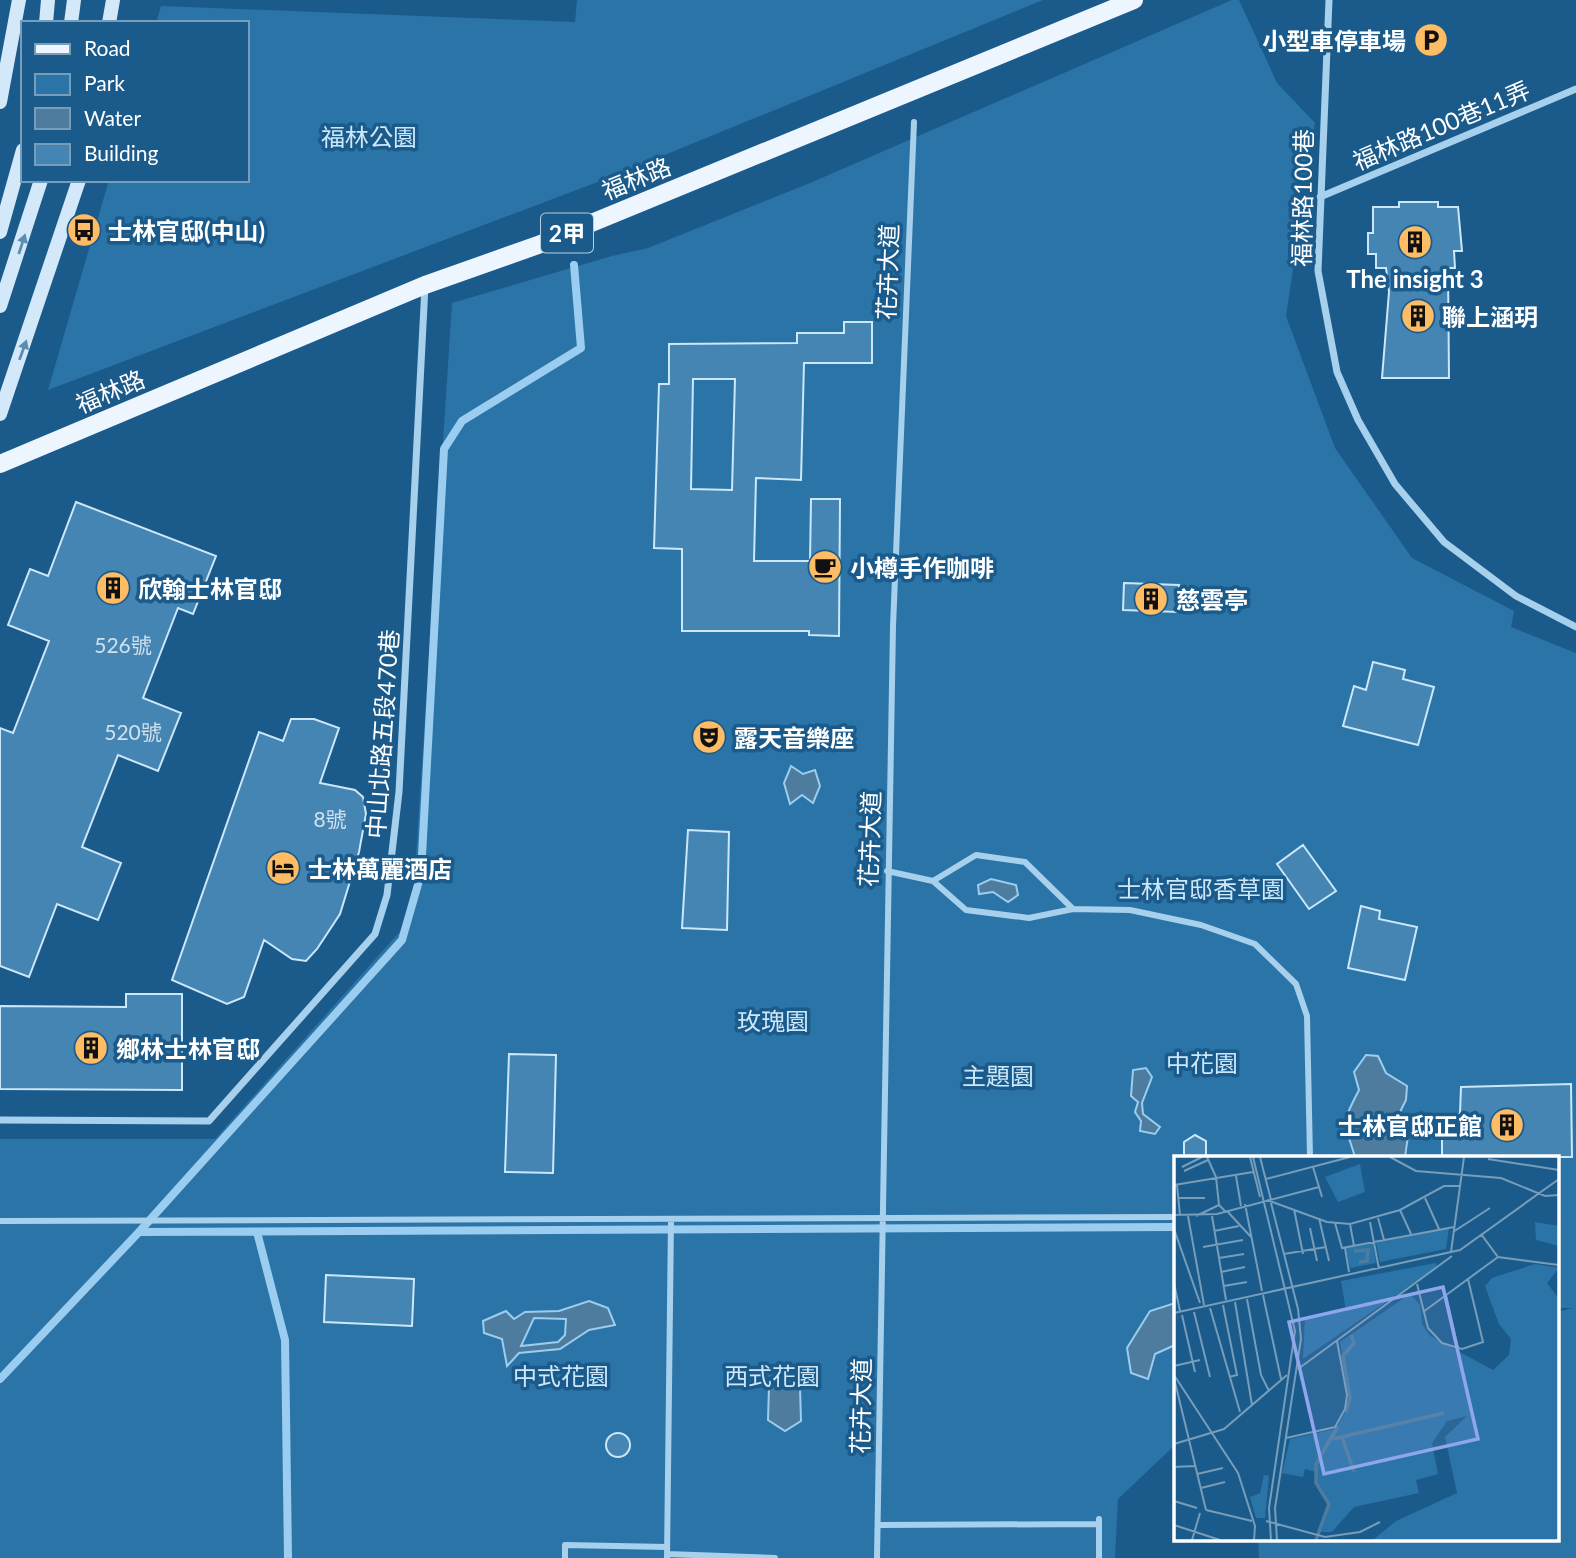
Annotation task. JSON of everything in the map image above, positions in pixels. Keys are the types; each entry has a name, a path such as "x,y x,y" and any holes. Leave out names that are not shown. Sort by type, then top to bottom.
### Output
{"main road":[{"path":"0,102 19,0"},
{"path":"46,21 48,0"},
{"path":"71,21 74,0"},
{"path":"109,21 113,0"},
{"name":"福林路","path":"0,464 425,285 538,245 1134,0"},
{"path":"0,232 21,157"},
{"path":"0,306 40,182"},
{"path":"0,414 78,182"}],"street":[{"name":"福林路100巷","path":"1329,0 1318,271 1337,372 1358,421 1395,484 1444,542 1516,596 1576,627"},
{"name":"福林路100巷11弄","path":"1320,197 1576,89"},
{"name":"花卉大道","path":"877,1558 893,626 914,122"},
{"name":"中山北路五段470巷","path":"0,1120 209,1121 375,934 387,895 399,804 425,285"},
{"path":"933,881 976,855 1025,862 1073,909"},
{"path":"887,871 933,881 966,910 1029,918 1073,909 1130,910 1222,931 1255,944 1296,984 1307,1016 1310,1156"},
{"path":"0,1222 1174,1217"},
{"path":"667,1553 671,1220"},
{"path":"877,1525 1099,1522 1098,1558"},
{"path":"565,1558 565,1545 775,1558"}],"green space":[{"name":"福林公園","path":"577,0 1043,0 616,175 48,390 108,182 248,182 248,21 157,21 161,6 575,22"},
{"path":"1232,0 1239,0 1277,83 1315,123 1286,316 1335,448 1412,558 1514,611 1511,627 1576,653 1576,1558 1259,1558 1258,1540 1558,1540 1558,1312 1573,1308 1558,1308 1558,1156 1174,1156 1174,1446 1118,1499 1115,1558 0,1558 0,1139 215,1139 412,918 452,303 648,248 810,183"}],"water":[{"path":"791,766 803,774 815,770 820,786 813,803 802,795 790,804 784,783"},
{"path":"991,879 1016,885 1018,895 1008,902 993,892 979,894 978,885"},
{"path":"1366,1055 1378,1056 1386,1073 1407,1086 1406,1100 1397,1118 1408,1136 1405,1156 1355,1156 1346,1123 1346,1117 1359,1090 1354,1072"},
{"path":"1146,1068 1152,1077 1142,1103 1143,1114 1160,1127 1155,1134 1140,1131 1141,1121 1135,1112 1138,1102 1131,1096 1133,1070"},
{"path":"589,1301 608,1308 615,1325 589,1330 560,1349 519,1353 507,1366 502,1339 484,1333 483,1321 506,1311 514,1319 525,1312 559,1311","holes":["534,1318 566,1319 565,1335 558,1342 521,1346"]},
{"path":"1174,1303 1174,1345 1155,1354 1148,1379 1131,1373 1127,1348 1150,1311"},
{"path":"786,1379 800,1387 801,1421 785,1431 768,1420 769,1387"}],"building":[{"path":"1399,202 1438,202 1438,207 1458,207 1462,251 1454,251 1455,268 1448,268 1449,378 1382,378 1389,292 1386,268 1376,268 1376,254 1368,254 1368,233 1373,233 1373,207 1399,207"},
{"path":"844,322 872,322 872,363 804,363 801,480 756,478 754,561 810,561 811,499 840,499 839,636 809,635 809,631 682,631 682,549 654,548 659,384 669,384 669,344 797,343 797,333 844,333","holes":["693,379 735,379 732,490 691,489"]},
{"path":"76,502 216,556 193,614 178,608 143,698 181,713 158,771 118,755 82,847 121,863 98,920 57,904 29,977 0,966 0,728 13,733 49,641 8,625 30,569 48,576"},
{"name":"慈雲亭","path":"1124,583 1179,585 1178,612 1123,610"},
{"path":"1373,662 1405,670 1403,679 1434,687 1418,745 1343,726 1354,686 1366,690"},
{"name":"士林萬麗酒店","path":"291,719 314,719 339,728 320,783 355,790 363,797 366,814 359,852 340,914 317,949 306,961 292,959 264,940 244,997 227,1004 172,980 259,732 283,741"},
{"path":"688,830 729,832 727,930 682,928"},
{"path":"1303,845 1336,891 1309,909 1277,864"},
{"path":"1361,906 1380,911 1379,919 1417,927 1405,980 1348,968"},
{"name":"鄉林士林官邸","path":"126,994 182,994 182,1090 0,1089 0,1006 126,1007"},
{"path":"509,1054 556,1055 553,1173 505,1172"},
{"name":"士林官邸正館","path":"1571,1084 1572,1157 1442,1156 1442,1114 1460,1114 1461,1087"},
{"path":"1195,1135 1206,1141 1206,1156 1184,1156 1184,1142"},
{"path":"326,1275 414,1279 412,1326 324,1322"},
{"path":"618,1433 629,1440 630,1445 623,1456 618,1457 607,1450 606,1445 613,1434"}],"waterway":[{"path":"0,1379 139,1232 402,940 421,874 444,449 462,421 581,348 574,265"},
{"path":"139,1232 1174,1227"},
{"path":"257,1232 285,1340 288,1558"}],"place":[{"name":"小型車停車場","path":"1431,40"},
{"name":"士林官邸(中山)","path":"84,230"},
{"name":"The insight 3","path":"1415,242"},
{"name":"聯上涵玥","path":"1418,316"},
{"name":"小樽手作咖啡","path":"825,567"},
{"name":"欣翰士林官邸","path":"113,588"},
{"name":"慈雲亭","path":"1151,599"},
{"name":"露天音樂座","path":"709,737"},
{"name":"士林萬麗酒店","path":"283,868"},
{"name":"鄉林士林官邸","path":"91,1048"},
{"name":"士林官邸正館","path":"1507,1125"}],"park label":[{"name":"士林官邸香草園","path":"1201,888"},
{"name":"玫瑰園","path":"773,1020"},
{"name":"中花園","path":"1202,1062"},
{"name":"主題園","path":"998,1075"},
{"name":"中式花園","path":"561,1375"},
{"name":"西式花園","path":"772,1375"}]}
